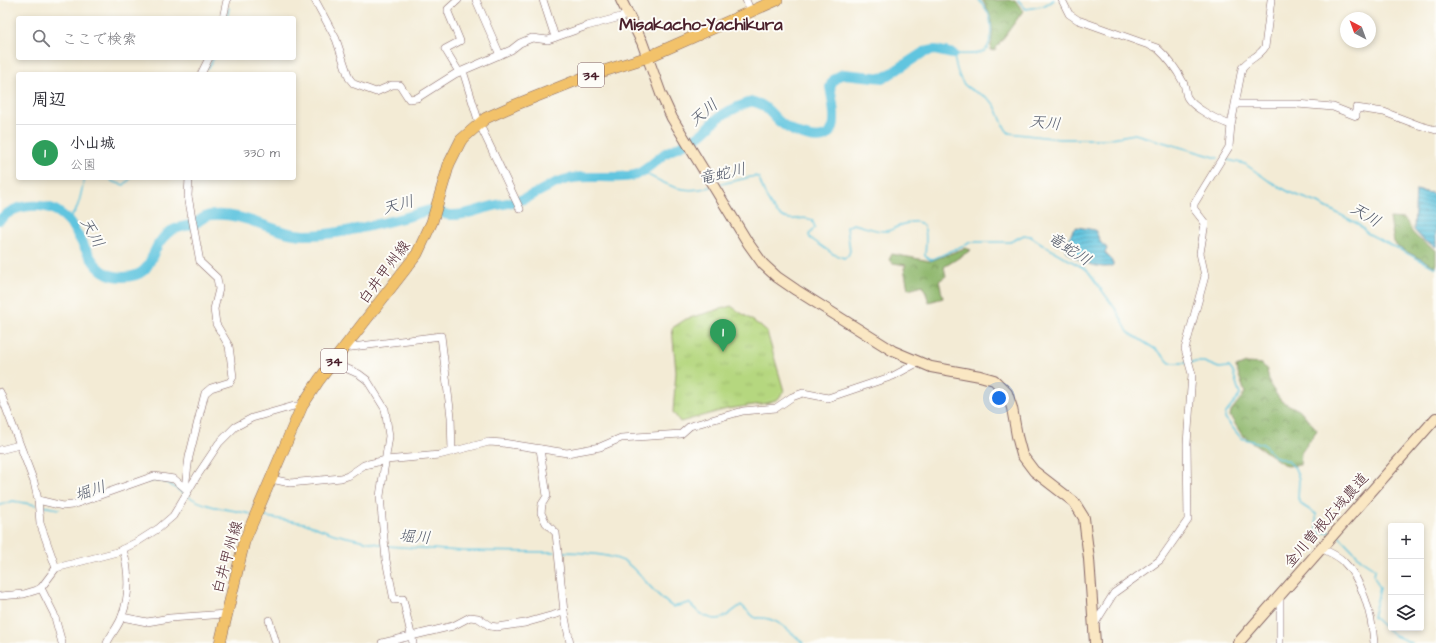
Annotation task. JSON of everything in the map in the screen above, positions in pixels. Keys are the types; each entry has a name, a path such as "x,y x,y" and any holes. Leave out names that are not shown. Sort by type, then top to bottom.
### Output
{"main road":[{"name":"白井甲州線","path":"220,643 240,556 255,516 302,406 332,362 414,259 424,242 432,222 441,190 456,150 462,140 479,123 515,105 585,77 648,57 777,0"}],"street":[{"path":"223,16 227,0"},
{"path":"315,0 328,27 336,39 349,78 354,84 376,92 392,85 400,85 409,99 417,98 461,72 500,55 532,38 548,40 587,26 628,14"},
{"path":"458,0 448,9 448,12 460,41 445,49 461,72 479,123 503,177 520,209"},
{"path":"476,0 500,55"},
{"path":"543,0 555,37"},
{"path":"621,0 648,57 661,94 682,135 755,254 777,277 886,346 932,367 994,380 1007,394 1012,408 1022,455 1034,471 1074,502 1084,518 1095,643"},
{"path":"746,0 751,12"},
{"path":"1062,0 1069,14 1078,20 1157,48 1164,55 1184,83 1187,97 1192,104 1219,121 1231,125"},
{"path":"1094,625 1114,593 1160,560 1188,520 1187,444 1192,374 1185,348 1205,276 1200,254 1205,223 1194,209 1194,204 1230,147 1231,125 1242,68 1245,63 1255,59 1262,52 1265,46 1271,0"},
{"path":"201,72 208,60"},
{"path":"1236,104 1297,104 1333,107 1356,116 1356,108 1384,112 1436,130"},
{"path":"0,596 24,594 41,588 56,568 123,549 137,542 169,521 184,499 187,490 189,457 205,393 211,388 230,382 233,376 228,346 216,324 214,309 219,289 217,278 200,262 189,204 189,180"},
{"path":"344,348 441,336 451,418 452,452"},
{"path":"332,362 359,374 367,380 385,409 389,436 380,496 385,546 394,600 403,599 412,640"},
{"path":"271,479 290,482 341,478 348,476 364,464 386,460 440,455 489,442 567,453 600,447 621,438 681,434 690,426 743,411 776,408 792,397 802,393 828,398 893,376 919,362"},
{"path":"0,392 34,482 40,523 56,568"},
{"path":"187,490 219,443 235,426 252,418 294,406 302,406"},
{"name":"金川曽根広域農道","path":"1238,643 1436,418"},
{"path":"0,450 19,445"},
{"path":"540,449 547,496 542,504 541,513 546,523 556,533 564,612 570,643"},
{"path":"38,504 63,506 72,505 154,476 174,479 187,490"},
{"path":"1321,548 1342,560 1363,591 1369,609 1374,643"},
{"path":"107,643 122,617 127,596 127,564 123,549"},
{"path":"41,588 54,614 62,643"},
{"path":"1280,596 1280,643"},
{"path":"382,643 412,640 453,626 470,617 478,618 490,626 497,627 525,623 564,612"},
{"path":"122,617 147,622 177,617 226,614"},
{"path":"269,620 276,643"}],"green space":[{"path":"982,0 1015,0 1023,11 994,51 990,50 992,24 986,6"},
{"path":"1390,218 1404,219 1415,235 1436,250 1436,267 1398,247 1394,242"},
{"path":"965,248 971,250 944,267 946,276 939,281 943,298 929,302 923,285 908,289 904,268 906,265 893,263 889,260 892,254 930,261"},
{"path":"731,306 767,332 784,391 778,399 768,403 727,409 680,422 673,412 676,372 672,328 686,319"},
{"path":"1246,363 1262,364 1267,370 1270,385 1281,401 1301,411 1317,430 1301,453 1300,465 1286,466 1242,435 1230,416 1231,411 1245,393 1236,367"}],"water":[{"path":"1416,190 1436,194 1436,247 1423,240 1414,230"},
{"path":"1077,227 1095,230 1101,243 1107,248 1105,253 1113,261 1113,265 1108,267 1095,266 1068,253 1065,249 1073,230"}],"waterway":[{"name":"天川","path":"979,0 986,9 989,17 991,27 989,44 984,51 977,54 953,54 958,73 963,83 966,87 992,101 1009,133 1060,139 1106,139 1135,134 1218,158"},
{"path":"1018,0 1026,9 1043,6 1054,0"},
{"path":"227,16 229,8"},
{"name":"天川","path":"0,220 10,212 21,207 30,206 49,208 62,215 72,226 96,265 107,273 122,277 133,276 141,273 146,268 156,247 168,233 174,229 196,223 210,215 236,217 293,234 318,235 366,227 431,210 448,215 466,214 489,207 515,202 566,179 580,177 632,176 638,174 666,153 698,136 715,120 735,108 750,102 759,103 781,123 793,131 808,137 823,137 829,134 834,123 833,102 830,87 838,76 843,74 884,78 924,52 935,50 953,54"},
{"path":"208,68 213,60"},
{"name":"天川","path":"1224,159 1245,164 1269,181 1291,193 1318,203 1358,224 1367,233 1436,268"},
{"name":"竜蛇川","path":"640,171 666,184 681,189 690,190 710,187"},
{"name":"竜蛇川","path":"717,185 755,176 759,178 763,190 778,214 784,218 806,218 812,220 815,227 809,235 810,238 833,254 844,258 848,256 850,251 847,227 853,224 874,230 887,231 904,224 919,222 923,225 925,230 925,256 931,260 971,242 1010,242 1024,235 1030,236 1087,270 1117,311 1128,332 1158,351 1170,363 1187,363"},
{"path":"68,219 78,205 85,180"},
{"path":"111,180 124,185 129,180"},
{"name":"竜蛇川","path":"1191,362 1204,362 1219,368 1229,367 1233,372 1240,395 1226,413 1225,418 1241,438 1263,444 1274,456 1288,461 1295,468 1299,479 1298,499 1302,505 1316,514 1317,530 1320,533 1330,532"},
{"name":"堀川","path":"147,482 158,480 162,481 183,493"},
{"name":"堀川","path":"188,496 210,506 251,514"},
{"name":"堀川","path":"0,505 13,501 36,505"},
{"name":"堀川","path":"41,506 59,509"},
{"name":"堀川","path":"260,516 304,523 334,534 383,545"},
{"name":"竜蛇川","path":"1339,536 1363,561 1375,569 1374,576 1380,588 1373,617 1393,635 1412,643"},
{"name":"堀川","path":"387,546 461,551 555,552"},
{"name":"堀川","path":"560,552 596,554 622,561 634,569 660,597 673,607 689,603 700,613 713,619 722,618 741,605 755,618 769,619 782,625 803,643"}],"place":[{"name":"小山城","path":"723,352"}],"district":[{"name":"Misakacho-Yachikura","path":"701,24"}]}
